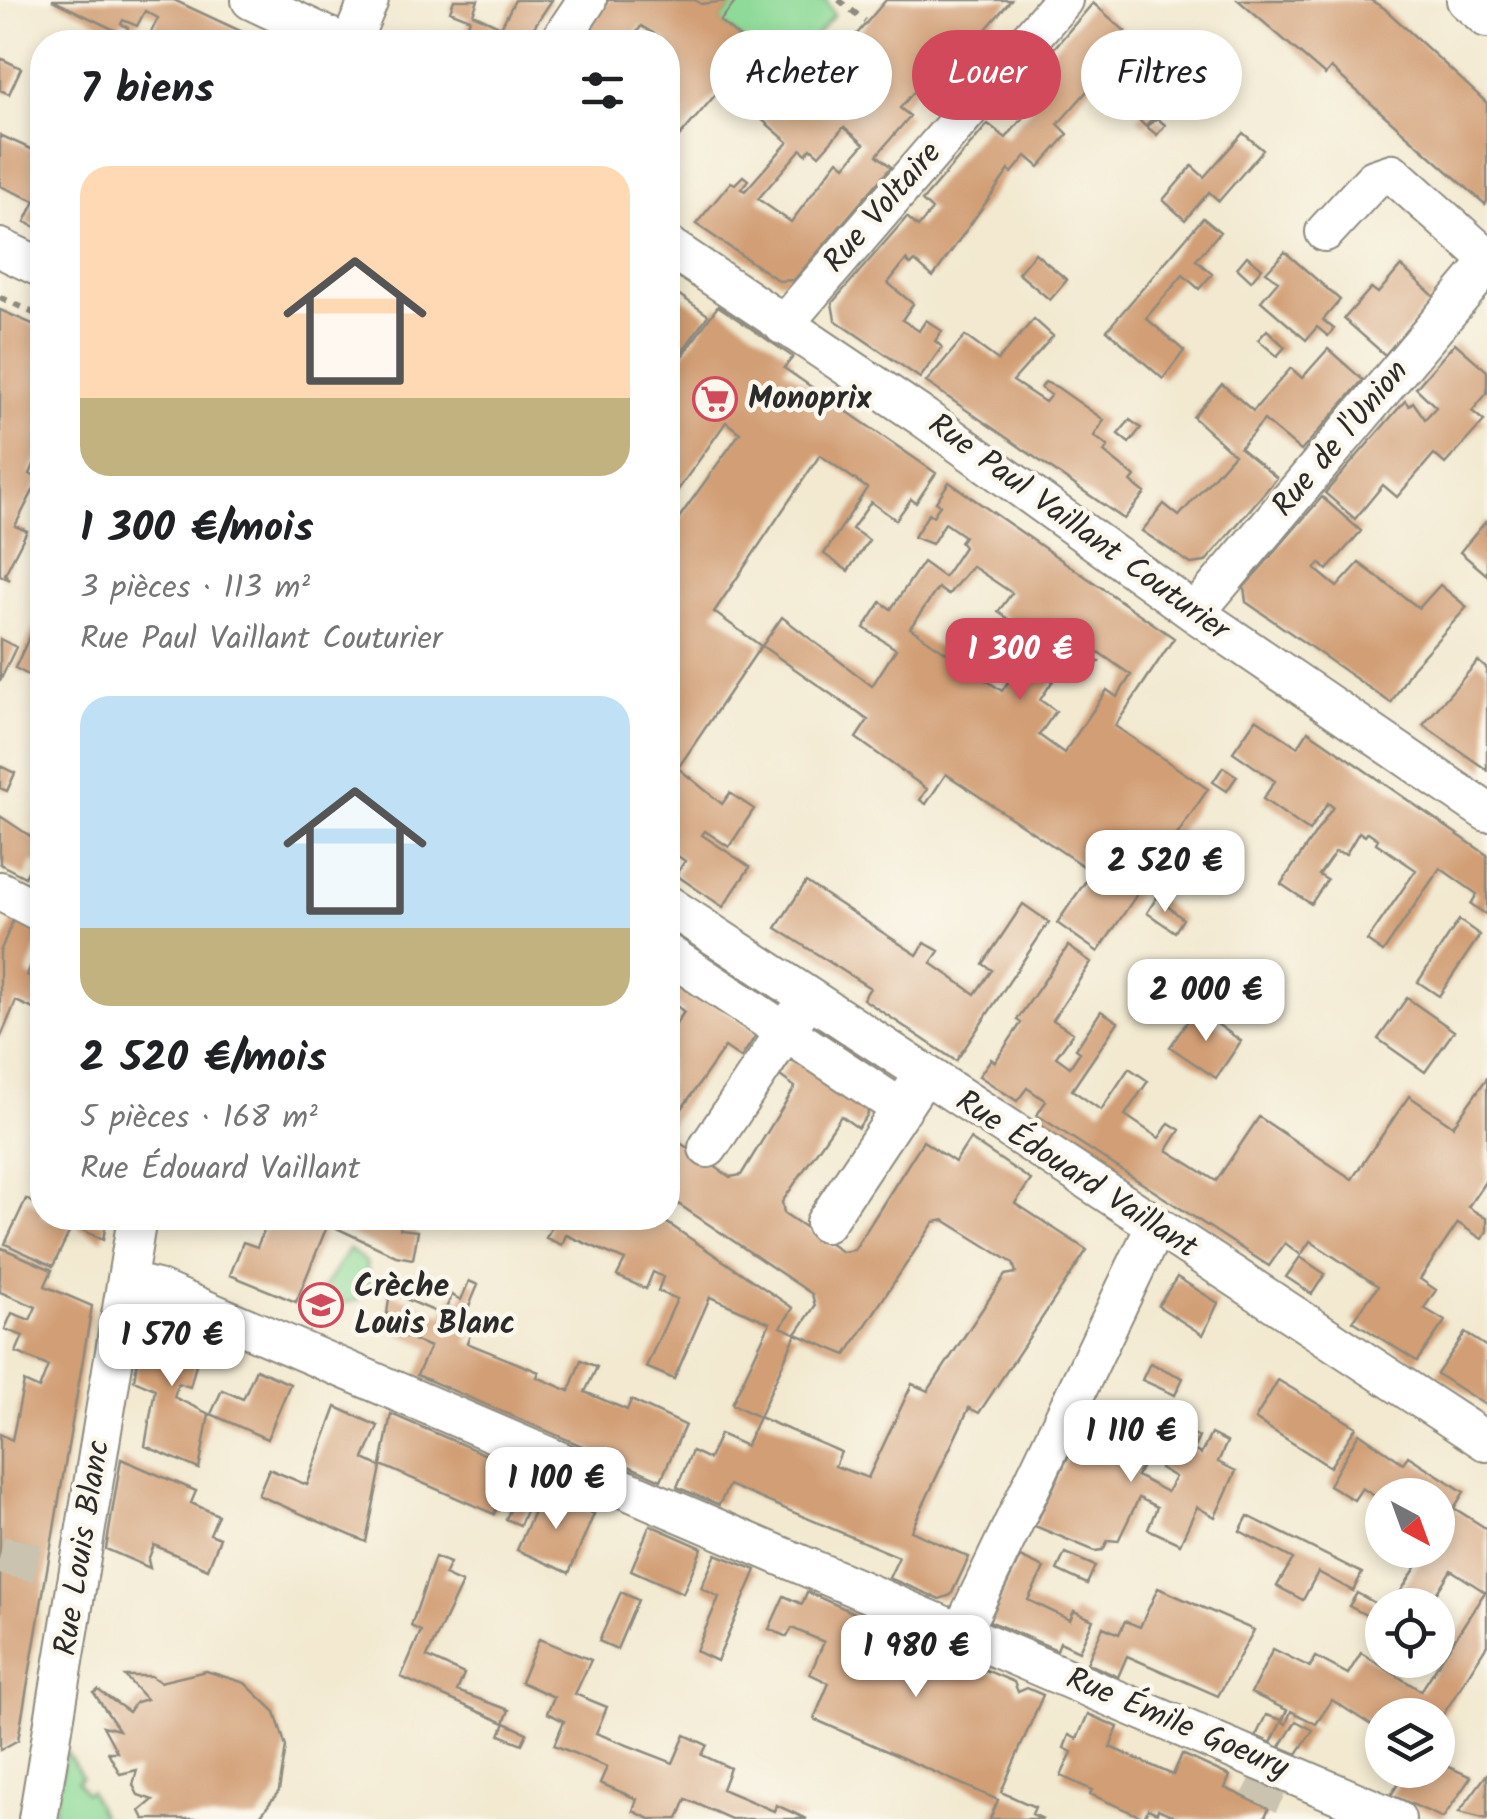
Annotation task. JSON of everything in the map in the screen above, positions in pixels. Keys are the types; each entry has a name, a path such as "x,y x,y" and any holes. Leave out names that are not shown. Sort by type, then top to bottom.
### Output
{"street":[{"path":"251,0 315,30"},
{"path":"356,30 370,0"},
{"path":"567,30 587,0"},
{"name":"Rue Voltaire","path":"783,326 1063,0"},
{"path":"1466,0 1487,18"},
{"path":"1326,232 1374,179 1392,173 1487,262"},
{"path":"0,248 30,262"},
{"name":"Rue Paul Vaillant Couturier","path":"680,254 924,418 1196,613 1487,812"},
{"name":"Rue de l'Union","path":"1196,613 1487,262"},
{"path":"0,891 30,906"},
{"name":"Rue Édouard Vaillant","path":"680,925 808,998 1487,1442"},
{"path":"680,962 902,1108"},
{"path":"708,1148 808,998"},
{"path":"824,1223 924,1075"},
{"path":"961,1633 1155,1228"},
{"name":"Rue Louis Blanc","path":"38,1819 64,1569 128,1282 135,1230"},
{"name":"Rue Émile Goeury","path":"128,1282 157,1289 1396,1819"}],"path":[{"path":"840,0 865,21"},
{"path":"0,297 30,311"}],"green space":[{"path":"737,0 826,0 834,15 821,30 731,30 720,21"},
{"path":"349,1249 366,1262 370,1284 358,1300 331,1306 316,1299"},
{"path":"66,1751 82,1777 77,1781 85,1793 90,1791 103,1819 52,1819"}],"building":[{"path":"52,0 174,0 238,30 152,30 158,18 145,11 137,26 123,20 121,24 127,30 115,30"},
{"path":"454,0 478,0 473,14 501,27 515,0 552,0 532,30 466,30 470,19 450,11"},
{"path":"608,0 695,0 701,4 737,0 720,21 731,30 710,30 710,101 680,136 680,30 648,30 641,26 638,30 588,30"},
{"path":"886,0 1011,0 985,30 912,30 912,94 900,108 910,116 877,155 891,167 794,280 779,281 696,224 731,182 735,184 743,176 748,180 741,189 745,191 788,142 762,120 892,120 892,30 860,30","holes":["844,127 864,144 845,166 838,160 791,222 758,199 801,149 806,154 811,148 819,155"]},
{"path":"1238,0 1370,0 1384,8 1487,103 1485,204 1331,68 1325,75"},
{"path":"1093,3 1124,30 1081,30 1081,98 1058,124 1068,134 1039,167 1026,156 1012,173 1009,170 933,277 915,261 911,265 906,260 888,283 913,304 902,320 919,331 926,320 942,331 935,341 942,347 920,378 835,320 832,303 907,217 918,227 932,210 922,201 988,124 1006,138 1021,120 1061,120 1061,40"},
{"path":"0,58 21,68 9,94 0,90"},
{"path":"1155,120 1165,125 1157,135 1147,127"},
{"path":"1243,133 1263,150 1219,201 1209,192 1185,220 1163,200 1192,166 1204,177"},
{"path":"0,135 30,149 30,199 0,186"},
{"path":"1203,218 1220,232 1196,260 1212,274 1199,289 1183,275 1146,318 1184,351 1163,379 1107,330"},
{"path":"1285,252 1340,300 1323,320 1334,329 1328,336 1317,327 1306,340 1261,301 1278,281 1266,272"},
{"path":"1035,253 1067,280 1050,300 1018,273"},
{"path":"1247,256 1262,268 1251,281 1237,268"},
{"path":"1401,266 1435,297 1385,355 1344,319 1371,288 1378,293"},
{"path":"680,295 708,315 680,355"},
{"path":"718,306 793,357 784,368 936,473 916,503 911,499 896,520 871,502 852,529 869,540 848,571 824,554 867,488 820,455 714,612 761,646 680,765 680,516 740,433 726,422 680,487 680,359"},
{"path":"0,310 30,323 30,497 15,526 27,531 5,574 10,580 0,575"},
{"path":"1034,319 1053,336 1013,381 1045,402 1051,395 1041,388 1045,382 1057,387 1104,420 1094,436 1108,446 1104,452 1135,477 1131,482 1145,493 1124,519 926,382 965,336 998,360"},
{"path":"1267,330 1285,347 1277,356 1258,340"},
{"path":"1455,343 1487,371 1487,393 1472,411 1484,421 1445,464 1434,454 1397,497 1383,485 1355,519 1325,493 1405,401 1409,406 1413,402 1425,419 1436,407 1416,388"},
{"path":"1328,349 1363,380 1301,451 1264,420 1240,448 1277,478 1205,562 1191,564 1142,531 1164,504 1179,516 1234,454 1193,417 1222,384 1253,411 1291,368 1302,378"},
{"path":"1130,420 1141,428 1129,443 1118,434"},
{"path":"949,482 1174,638 1115,726 1208,789 1098,952 1057,923 1092,872 946,774 926,804 920,800 927,789 856,738 868,720 762,646 782,617 872,686 896,649 864,628 881,602 891,609 923,562 944,577 964,547 960,542 964,536 945,523 932,544 914,537 929,513 933,516 940,505 936,502","holes":["972,566 1012,593 998,612 1025,630 1018,640 1031,648 1002,691 910,628 938,588 948,595","1061,626 1131,675 1117,697 1107,690 1064,753 1039,735 1056,711 1040,700 1070,655 1091,669 1099,662 1054,635"]},
{"path":"1322,497 1361,531 1327,570 1320,563 1315,569 1337,587 1359,563 1419,608 1440,585 1467,607 1412,668 1391,703 1246,602 1244,587"},
{"path":"1487,520 1487,575 1460,552"},
{"path":"30,635 30,676 15,668"},
{"path":"0,639 16,647 0,681"},
{"path":"1478,661 1487,669 1487,770 1423,725"},
{"path":"1256,719 1298,747 1308,731 1487,855 1487,915 1471,904 1477,894 1440,868 1383,952 1367,941 1416,870 1376,843 1378,839 1368,832 1365,836 1359,832 1346,854 1335,852 1319,875 1327,880 1311,904 1281,884 1333,807 1328,803 1309,831 1263,799 1275,781 1233,752"},
{"path":"0,766 15,773 7,791 0,788"},
{"path":"1223,767 1237,776 1227,791 1213,782"},
{"path":"680,770 722,804 730,793 754,809 729,847 705,831 702,835 750,867 723,907 680,878 685,861 680,857"},
{"path":"0,816 30,836 30,868 25,877 0,864"},
{"path":"806,882 917,955 925,943 939,951 931,963 975,994 992,970 983,964 1023,904 1049,922 956,1061 863,999 870,988 776,928"},
{"path":"1157,897 1183,919 1175,932 1147,913"},
{"path":"13,920 30,929 30,1007 16,1001 0,1039 0,952"},
{"path":"1459,920 1480,935 1439,996 1418,982"},
{"path":"1068,946 1091,962 1053,1020 1073,1033 1056,1057 1070,1067 1080,1052 1076,1049 1101,1011 1118,1022 1072,1090 1101,1110 1129,1068 1148,1081 1125,1115 1159,1138 1169,1123 1180,1130 1167,1150 1216,1181 1259,1117 1352,1179 1409,1096 1453,1126 1487,1078 1487,1179 1468,1207 1487,1219 1487,1231 1482,1239 1458,1223 1420,1279 1436,1290 1424,1308 1445,1321 1417,1361 1353,1321 1378,1286 1310,1241 1301,1255 1285,1243 1269,1266 1037,1115 1046,1101 1027,1088 1017,1101 979,1076 991,1059 995,1062 1021,1023 1017,1020"},
{"path":"683,984 758,1032 741,1058 725,1047 680,1111 680,1018 684,1012 680,1008"},
{"path":"1407,998 1454,1031 1425,1072 1378,1039"},
{"path":"1196,1009 1241,1041 1216,1078 1170,1047"},
{"path":"796,1060 867,1107 868,1114 858,1128 841,1116 782,1202 784,1213 842,1252 854,1250 923,1141 955,1162 970,1139 1031,1180 1015,1203 1087,1250 979,1413 969,1408 911,1531 969,1557 951,1595 940,1599 889,1578 899,1557 729,1485 719,1505 677,1487 692,1451 709,1459 720,1434 746,1446 759,1417 841,1452 835,1466 868,1478 912,1384 928,1391 1005,1275 1016,1273 1013,1263 944,1220 934,1222 846,1355 796,1334 815,1306 812,1294 680,1205 680,1143 730,1177 741,1175 795,1087 780,1076 790,1061"},
{"path":"26,1199 30,1201 30,1230 70,1230 53,1266 5,1244"},
{"path":"82,1230 105,1230 103,1240"},
{"path":"264,1230 326,1230 296,1302 230,1275 243,1242 257,1247"},
{"path":"341,1230 418,1231 413,1259 396,1256"},
{"path":"550,1230 678,1230 793,1308 781,1327 796,1334 759,1417 732,1404 770,1323 710,1297 674,1379 646,1367 677,1299 658,1291 663,1277 653,1272 646,1289 617,1276 625,1260 566,1235 562,1245 546,1238"},
{"path":"0,1247 52,1270 45,1286 92,1306 18,1740 0,1750 0,1434 12,1440 24,1382 39,1389 48,1366 16,1352 23,1336 5,1329 12,1313 30,1320 36,1307 0,1292"},
{"path":"1300,1257 1325,1274 1312,1294 1286,1277"},
{"path":"1177,1277 1218,1303 1203,1335 1158,1306"},
{"path":"469,1281 478,1285 462,1323 473,1328 467,1343 539,1372 537,1377 569,1391 581,1360 597,1367 585,1392 627,1410 631,1400 685,1425 661,1480 417,1375 430,1347 385,1328 390,1292 443,1315 452,1295 461,1300"},
{"path":"159,1314 204,1334 190,1387 178,1383 174,1397 209,1414 199,1469 145,1446 155,1389 134,1380 144,1323"},
{"path":"1465,1333 1487,1347 1487,1406 1437,1374"},
{"path":"1150,1363 1183,1378 1175,1395 1142,1380"},
{"path":"256,1369 290,1384 267,1439 211,1414 222,1390 243,1399"},
{"path":"1278,1380 1356,1427 1330,1467 1255,1419"},
{"path":"1092,1406 1128,1424 1119,1444 1134,1451 1144,1433 1155,1439 1137,1476 1167,1492 1175,1477 1160,1468 1179,1427 1199,1437 1193,1450 1201,1454 1211,1434 1227,1442 1218,1462 1236,1471 1215,1517 1197,1507 1180,1544 1148,1529 1157,1507 1139,1498 1118,1541 1108,1540 1103,1550 1095,1551 1035,1526"},
{"path":"336,1407 378,1426 364,1459 381,1467 366,1542 258,1495 269,1469 307,1485"},
{"path":"391,1414 540,1478 520,1525 506,1519 513,1503 501,1497 494,1514 381,1465"},
{"path":"1359,1433 1403,1463 1408,1456 1442,1478 1365,1478 1365,1490 1362,1488 1354,1500 1329,1485"},
{"path":"121,1459 196,1491 191,1503 218,1515 210,1534 220,1538 208,1569 154,1545 148,1560 150,1568 106,1549"},
{"path":"1455,1486 1464,1492 1455,1506"},
{"path":"543,1491 594,1514 569,1573 517,1550"},
{"path":"1455,1509 1487,1529 1487,1645 1454,1698 1365,1698 1365,1721 1332,1700 1316,1724 1291,1711 1286,1724 1282,1721 1287,1710 1251,1693 1273,1649 1310,1667 1316,1657 1348,1674 1361,1653 1365,1656 1365,1678 1400,1678 1421,1691 1429,1678 1455,1678 1455,1638 1485,1592 1451,1570 1440,1588 1403,1588 1416,1568 1455,1568"},
{"path":"1248,1516 1362,1573 1353,1591 1318,1572 1303,1600 1277,1586 1293,1559 1240,1531"},
{"path":"650,1525 702,1548 683,1593 631,1570"},
{"path":"1065,1553 1095,1566 1087,1584 1057,1570"},
{"path":"716,1554 756,1570 717,1661 696,1651 719,1597 701,1588"},
{"path":"435,1557 450,1563 444,1575 462,1583 427,1657 464,1674 457,1691 509,1710 504,1723 401,1677 421,1631 411,1626"},
{"path":"1020,1557 1044,1568 1028,1600 1070,1620 1074,1611 1093,1620 1079,1651 1060,1642 1057,1650 989,1621"},
{"path":"1158,1588 1254,1630 1218,1696 1127,1656 1118,1677 1087,1663 1103,1627 1119,1634 1125,1621 1140,1627"},
{"path":"621,1592 638,1600 617,1649 599,1641"},
{"path":"807,1592 859,1615 857,1620 879,1631 881,1625 890,1628 893,1638 901,1634 922,1643 926,1652 934,1648 968,1662 971,1672 981,1668 1014,1682 1018,1692 1027,1688 1043,1695 1001,1792 1035,1807 1032,1814 1043,1819 990,1819 998,1800 814,1719 829,1683 810,1674 824,1642 792,1628 787,1637 769,1629 784,1596 802,1604"},
{"path":"1357,1593 1365,1597 1365,1614 1349,1606"},
{"path":"539,1639 591,1660 575,1694 607,1707 596,1733 673,1763 685,1735 707,1745 702,1755 730,1768 722,1789 774,1811 776,1805 807,1819 731,1819 686,1799 678,1819 650,1819 633,1811 637,1799 600,1783 607,1767 554,1745 564,1721 547,1713 554,1697 521,1682"},
{"path":"206,1671 245,1683 275,1712 286,1747 279,1791 258,1819 144,1819 140,1811 153,1800 138,1795 133,1785 137,1770 120,1774 108,1752 117,1752 103,1726 119,1730 94,1693 98,1690 129,1712 136,1702 146,1699 125,1676 151,1676 160,1682"},
{"path":"1088,1714 1118,1727 1110,1747 1173,1775 1182,1754 1230,1776 1225,1788 1269,1808 1264,1819 1180,1819 1158,1809 1157,1813 1148,1809 1144,1818 1090,1794 1092,1790 1061,1776 1072,1752 1064,1748 1069,1735 1077,1739"},
{"path":"1266,1715 1282,1720 1271,1743 1256,1736"},
{"path":"1296,1721 1313,1730 1297,1754 1280,1747"},
{"path":"505,1723 527,1733 522,1744 500,1735"},
{"path":"1455,1770 1471,1777 1443,1818 1391,1795 1395,1788 1455,1788"},
{"path":"1487,1774 1487,1819 1459,1812"}],"tunnel":[{"path":"0,1555 48,1565"},
{"path":"1259,1803 1278,1766"}],"place":[{"name":"Monoprix","path":"715,399"},
{"name":"Crèche Louis Blanc","path":"321,1305"}]}
